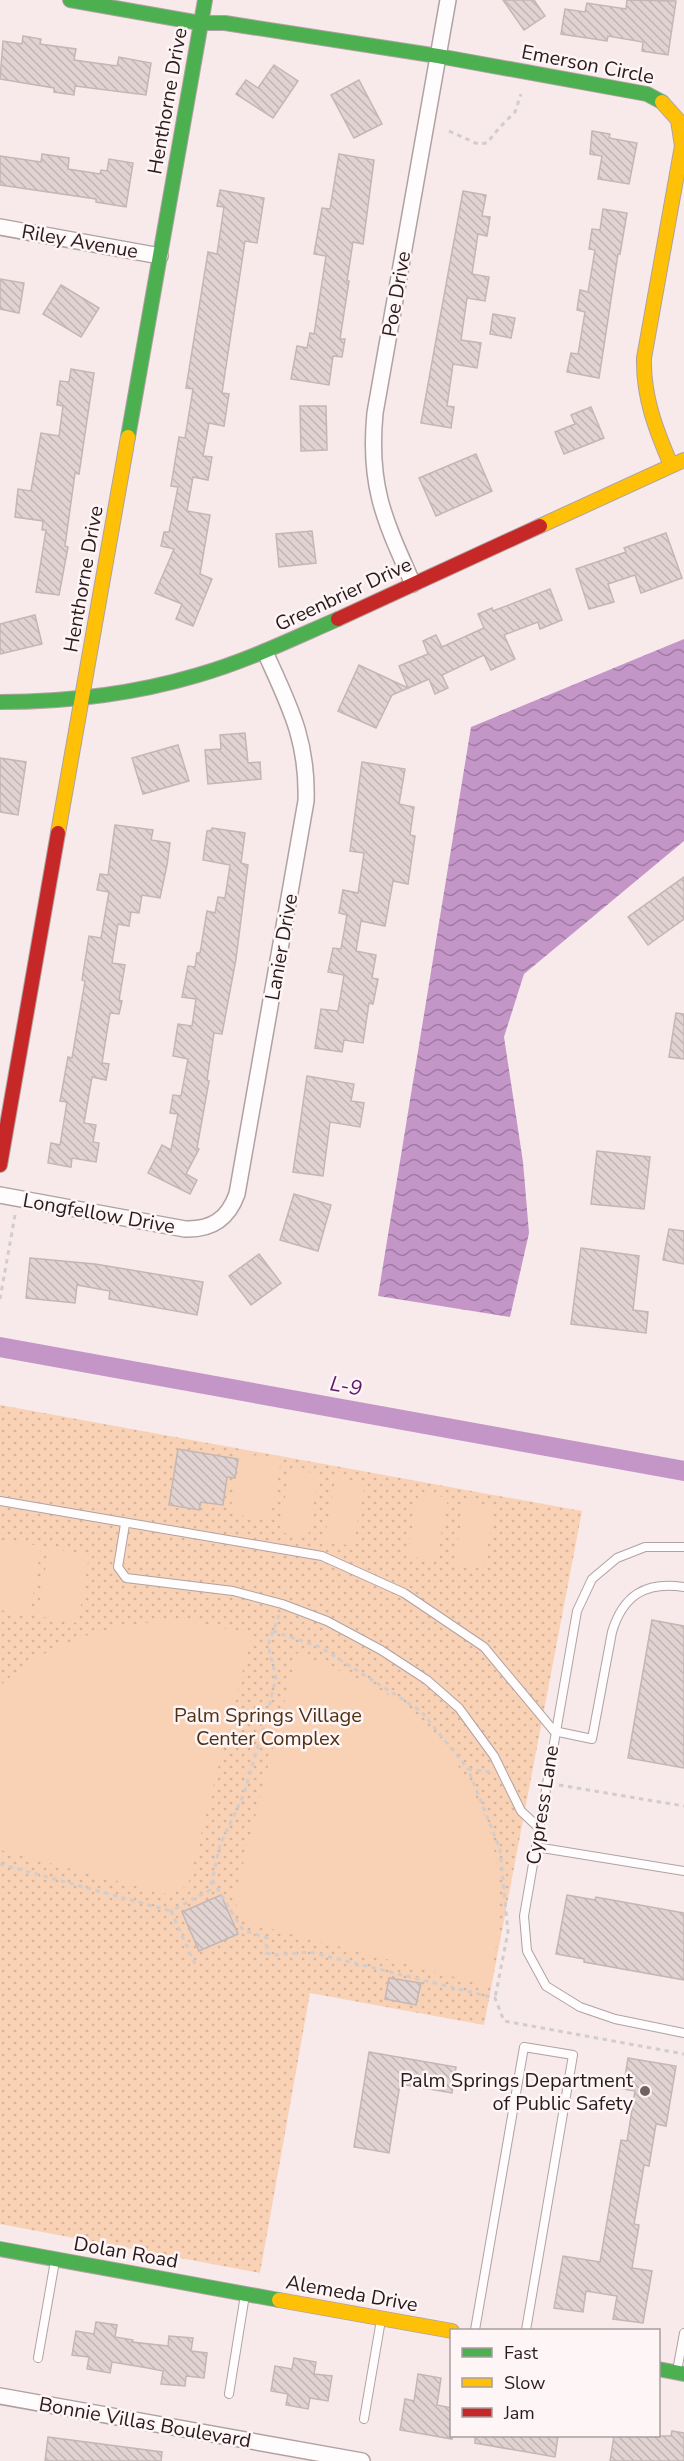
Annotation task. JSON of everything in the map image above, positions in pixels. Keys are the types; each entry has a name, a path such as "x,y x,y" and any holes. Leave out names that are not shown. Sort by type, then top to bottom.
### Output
{"street":[{"name":"Emerson Circle","path":"69,0 200,23 225,23 438,56 647,94 671,107 682,132 682,146 643,372 643,386 649,414 677,463"},
{"name":"Henthorne Drive","path":"0,1165 205,0"},
{"name":"Poe Drive","path":"413,584 388,528 379,501 373,472 372,442 375,413 448,0"},
{"name":"Riley Avenue","path":"0,227 160,256"},
{"name":"Greenbrier Drive","path":"0,702 82,699 149,688 190,677 265,651 677,463"},
{"name":"Lanier Drive","path":"199,1229 224,1218 237,1194 306,801 307,773 296,719 265,651"},
{"name":"Longfellow Drive","path":"0,1195 185,1229 199,1229"},
{"name":"Dolan Road","path":"0,2249 245,2294"},
{"name":"Alemeda Drive","path":"245,2294 450,2331"},
{"path":"660,2369 681,2373"},
{"name":"Bonnie Villas Boulevard","path":"0,2396 362,2461"}],"lane":[{"path":"0,1501 322,1556 404,1593 484,1647 554,1731 592,1739 617,1615 627,1601 641,1591 658,1585 684,1587"},
{"path":"125,1524 118,1567 126,1578 233,1591 282,1604 327,1621 381,1650 427,1680 459,1708 494,1756 521,1811 539,1828"},
{"name":"Cypress Lane","path":"684,1547 645,1547 617,1558 592,1579 577,1611 554,1731 524,1916 527,1951 546,1986 588,2010 615,2019 684,2033"},
{"path":"536,1847 684,1872"},
{"path":"476,2329 524,2047 573,2055 526,2329"},
{"path":"38,2358 56,2259"},
{"path":"229,2394 245,2294"},
{"path":"364,2419 382,2319"},
{"path":"681,2373 684,2333"}],"path":[{"path":"449,131 478,144 487,143 515,112 521,94"},
{"path":"0,1299 18,1198"},
{"path":"0,1864 171,1911 210,1890 220,1845 244,1794 267,1716 276,1677 268,1645 282,1604"},
{"path":"273,1631 320,1647 421,1711 468,1769 500,1849 508,1932 495,1998 504,2021 684,2054"},
{"path":"468,1769 503,1774"},
{"path":"546,1782 684,1806"},
{"path":"212,1880 243,1930 267,1938 266,1953 276,1955 310,1952 495,1998"},
{"path":"171,1911 195,1964"}],"green space":[{"name":"Palm Springs Village Center Complex","path":"0,1405 582,1511 484,2025 310,1993 260,2273 0,2224"},
{"path":"241,1453 281,1460 270,1521 230,1513"},
{"path":"290,1469 319,1474 308,1537 279,1532"},
{"path":"336,1477 365,1483 353,1546 324,1541"},
{"path":"419,1492 448,1498 436,1561 407,1556"},
{"path":"465,1501 495,1506 483,1569 454,1564"},
{"path":"0,1540 41,1546 30,1615 0,1610"},
{"path":"49,1548 89,1555 78,1623 37,1616"},
{"path":"166,1621 195,1622 252,1634 188,1885 170,1895 0,1850 0,1686 36,1658 77,1639 121,1627"},
{"path":"297,1653 355,1677 388,1695 428,1728 461,1770 485,1818 493,1843 497,1868 498,1928 489,1986 245,1922 234,1900"}],"water":[{"path":"684,639 684,841 524,974 504,1037 523,1162 529,1233 510,1317 378,1296 471,727"}],"building":[{"path":"503,0 534,0 545,16 524,30"},
{"path":"627,0 676,1 668,55 642,51 643,42 608,36 607,41 561,34 565,9 585,12 587,3 626,9"},
{"path":"23,36 41,39 40,44 76,49 74,60 117,66 119,57 151,63 146,95 75,86 74,95 54,92 54,88 0,79 3,41 22,44"},
{"path":"274,65 298,81 273,118 236,94 246,80 258,88"},
{"path":"359,80 382,124 354,138 331,95"},
{"path":"592,131 610,134 609,138 637,143 629,184 598,179 602,156 590,154"},
{"path":"42,154 69,158 68,169 100,174 101,170 107,171 109,159 133,163 126,207 96,202 96,199 0,185 0,156 41,162"},
{"path":"339,154 374,160 363,244 353,242 340,339 345,339 342,357 333,356 329,385 291,379 297,346 307,348 310,333 314,334 326,256 314,254 322,208 330,209"},
{"path":"220,190 264,198 257,243 245,241 222,393 229,394 224,426 209,423 203,456 212,457 208,480 193,477 187,511 210,515 200,574 212,579 193,626 176,619 182,604 155,593 174,549 161,546 164,532 169,532 178,487 171,486 179,437 185,438 193,389 186,388 208,252 217,254 224,207 217,206"},
{"path":"463,191 486,195 482,216 490,217 487,236 478,234 472,274 489,277 485,301 467,298 461,340 481,343 477,368 453,364 447,406 454,407 451,428 421,423"},
{"path":"603,209 627,213 620,254 618,254 599,378 567,372 571,353 578,354 585,312 577,310 580,290 588,292 595,250 589,249 592,229 600,230"},
{"path":"0,279 24,283 19,313 0,309"},
{"path":"61,285 99,308 81,337 43,314"},
{"path":"493,314 515,318 511,338 490,334"},
{"path":"71,369 94,373 79,474 75,473 65,546 68,547 59,595 36,592 46,530 42,530 43,521 15,517 18,489 31,491 41,433 59,436 63,406 57,405 60,381 69,382"},
{"path":"300,406 326,406 327,450 301,451"},
{"path":"591,407 604,438 564,454 555,432 575,424 571,415"},
{"path":"476,454 492,491 436,516 419,478"},
{"path":"312,531 316,563 279,567 276,534"},
{"path":"666,533 682,578 641,593 635,575 608,584 614,602 589,609 576,569 626,552 624,548"},
{"path":"550,589 562,620 540,629 538,622 504,635 515,659 491,670 484,655 442,675 448,688 435,694 429,679 392,695 376,728 338,711 359,665 408,688 399,666 428,654 423,641 436,635 442,647 484,628 478,614 492,608 493,611"},
{"path":"35,615 42,644 0,654 0,624"},
{"path":"245,733 248,763 260,762 261,779 208,784 205,750 221,749 220,735"},
{"path":"178,745 189,781 143,794 132,758"},
{"path":"0,758 26,762 18,815 0,812"},
{"path":"362,762 405,769 399,804 414,807 410,835 415,836 408,884 393,881 385,926 361,921 356,951 376,955 372,978 378,979 373,1004 369,1003 363,1043 344,1040 342,1052 315,1048 321,1009 338,1011 344,975 328,972 333,948 341,949 347,915 339,913 343,890 358,893 364,853 350,851"},
{"path":"115,825 153,830 151,840 170,843 160,898 142,895 139,913 131,912 129,926 118,924 112,963 125,965 119,1000 122,1001 119,1014 110,1013 102,1063 109,1064 106,1080 92,1077 84,1123 96,1125 93,1142 99,1143 96,1162 72,1158 71,1167 48,1163 51,1143 60,1145 67,1102 60,1101 68,1057 72,1058 85,981 82,980 89,936 101,938 109,892 97,890 100,874 108,875"},
{"path":"212,828 245,833 241,863 248,865 236,959 222,1034 214,1033 207,1080 209,1081 197,1148 199,1149 186,1174 197,1180 190,1194 148,1173 162,1145 171,1150 178,1114 170,1113 173,1095 181,1096 188,1059 173,1056 178,1024 192,1026 196,999 182,997 188,966 195,967 197,953 200,953 207,911 215,913 218,897 225,898 230,865 203,860 207,831"},
{"path":"684,877 684,919 648,945 628,917"},
{"path":"676,1013 684,1014 684,1059 669,1057"},
{"path":"307,1076 354,1084 351,1101 364,1103 360,1127 330,1122 323,1176 293,1172"},
{"path":"597,1151 650,1157 644,1209 591,1204"},
{"path":"294,1194 331,1205 318,1251 280,1240"},
{"path":"669,1229 684,1231 684,1264 663,1260"},
{"path":"581,1248 639,1256 633,1310 648,1312 646,1333 571,1324"},
{"path":"259,1254 281,1283 251,1305 229,1276"},
{"path":"30,1258 95,1264 203,1282 197,1315 109,1299 110,1291 77,1285 75,1303 26,1298"},
{"path":"178,1449 238,1459 235,1478 227,1477 223,1505 201,1502 199,1510 169,1505"},
{"path":"652,1620 684,1626 684,1768 628,1758"},
{"path":"221,1895 238,1934 199,1951 182,1912"},
{"path":"567,1895 595,1900 596,1897 684,1913 684,1980 584,1962 584,1959 556,1954"},
{"path":"389,1978 421,1983 416,2005 385,1999"},
{"path":"369,2052 456,2067 452,2093 400,2084 389,2153 354,2147"},
{"path":"628,2058 676,2066 666,2126 656,2124 649,2166 644,2165 634,2224 639,2225 632,2268 652,2271 643,2323 613,2319 617,2296 586,2291 583,2312 554,2308 563,2256 600,2262 621,2140 627,2141 635,2091 623,2089"},
{"path":"96,2322 117,2325 115,2337 133,2340 132,2342 168,2346 169,2336 193,2338 191,2351 207,2353 204,2378 186,2376 185,2386 161,2384 163,2371 148,2368 112,2362 110,2373 87,2369 89,2357 72,2355 76,2331 94,2334"},
{"path":"294,2358 316,2362 314,2374 332,2376 328,2401 310,2398 308,2409 286,2405 288,2394 271,2391 275,2366 292,2369"},
{"path":"418,2374 441,2378 437,2405 450,2408 450,2437 452,2439 400,2430 405,2399 414,2401"},
{"path":"672,2431 684,2433 684,2461 610,2461 614,2437 671,2436"},
{"path":"48,2437 162,2452 161,2461 45,2461"},
{"path":"475,2437 558,2437 555,2457 475,2443"}],"waterway":[{"name":"L-9","path":"0,1347 684,1471"}],"traffic: fast":[{"path":"70,0 200,23 225,23 438,56 647,94 662,102"},
{"path":"128,437 205,0"},
{"path":"0,702 100,696 174,682 234,663 338,619"},
{"path":"0,2249 279,2300"},
{"path":"660,2369 684,2374"}],"traffic: slow":[{"path":"662,102 678,120 682,146 644,358 644,372 648,400 671,465"},
{"path":"58,833 128,437"},
{"path":"540,526 684,460"},
{"path":"279,2300 450,2331"}],"traffic: jam":[{"path":"338,619 540,526"},
{"path":"0,1165 58,833"}],"place":[{"name":"Palm Springs Department of Public Safety","path":"645,2091"}]}
